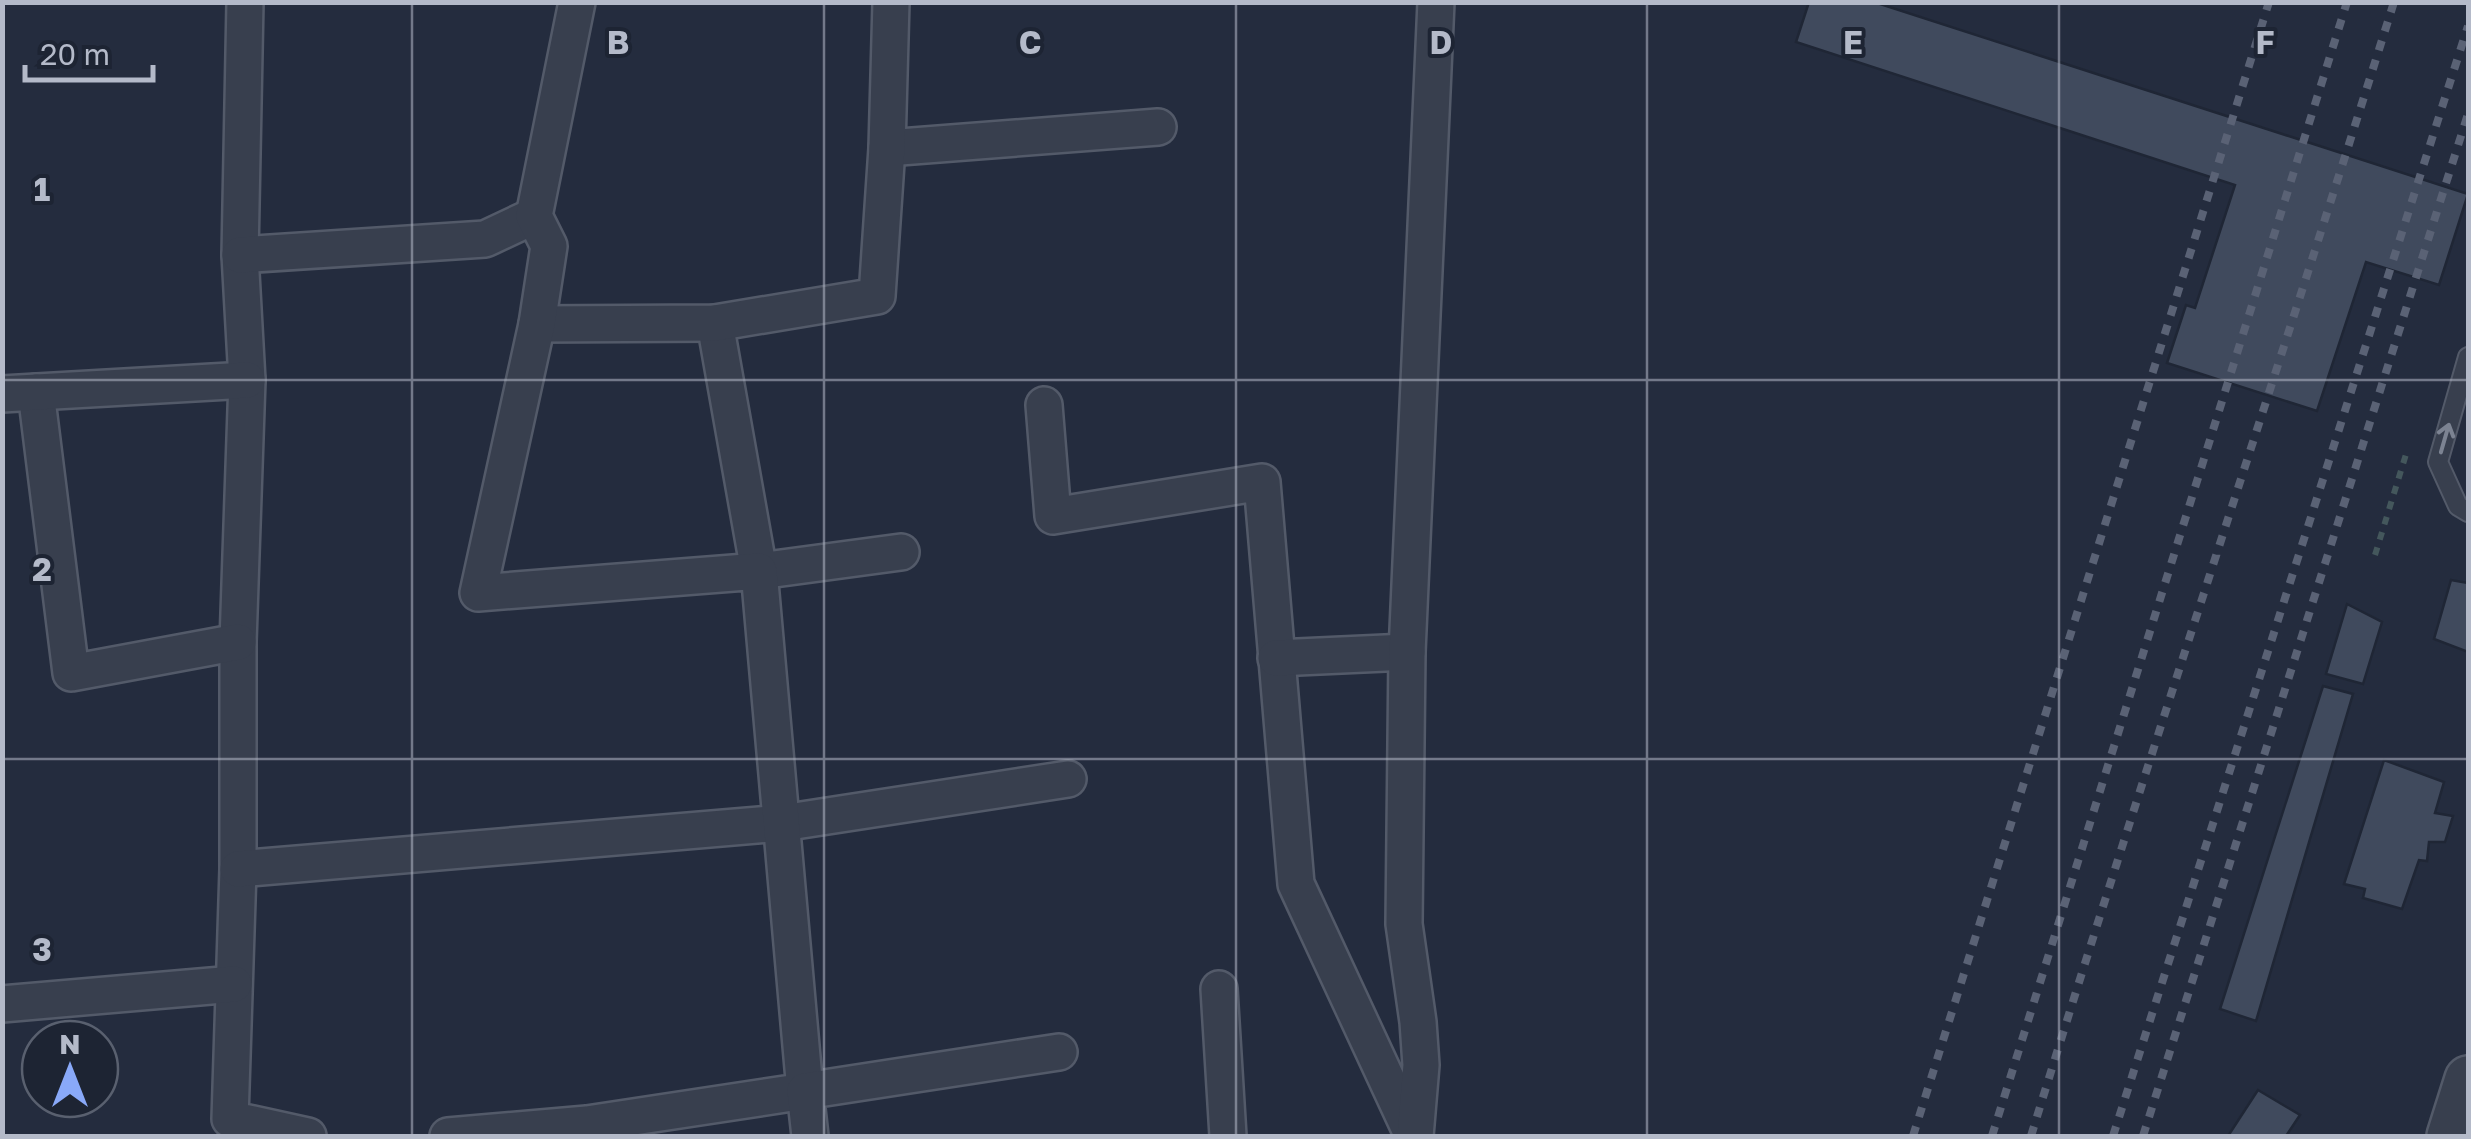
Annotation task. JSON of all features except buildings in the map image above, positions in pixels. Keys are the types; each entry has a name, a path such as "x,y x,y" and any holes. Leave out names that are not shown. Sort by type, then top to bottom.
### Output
{"street":[{"path":"245,2 240,255 247,380 230,1119 308,1136"},
{"path":"578,2 534,216 548,246 536,324 478,593 759,571 901,552"},
{"path":"536,324 714,323 877,296 888,148 891,2"},
{"path":"1414,1136 1421,1065 1404,924 1407,652 1436,2"},
{"path":"888,148 1158,126"},
{"path":"240,255 485,239 534,216"},
{"path":"714,323 759,571 810,1136"},
{"path":"238,642 70,672 19,393 247,380"},
{"path":"1044,405 1054,516 1262,482 1296,884 1414,1136"},
{"path":"1276,658 1407,652"},
{"path":"238,869 782,823 1068,778"},
{"path":"2,1004 234,984"},
{"path":"1220,989 1228,1136"},
{"path":"448,1136 587,1124 1058,1052"},
{"path":"2450,1136 2468,1079"}],"lane":[{"path":"2468,357 2438,462 2458,506 2468,512"}],"path":[{"path":"2375,555 2409,443"}],"railway":[{"path":"1913,1136 2269,2"},
{"path":"1992,1136 2347,2"},
{"path":"2031,1136 2394,2"},
{"path":"2113,1136 2468,26"},
{"path":"2143,1136 2468,114"}]}
